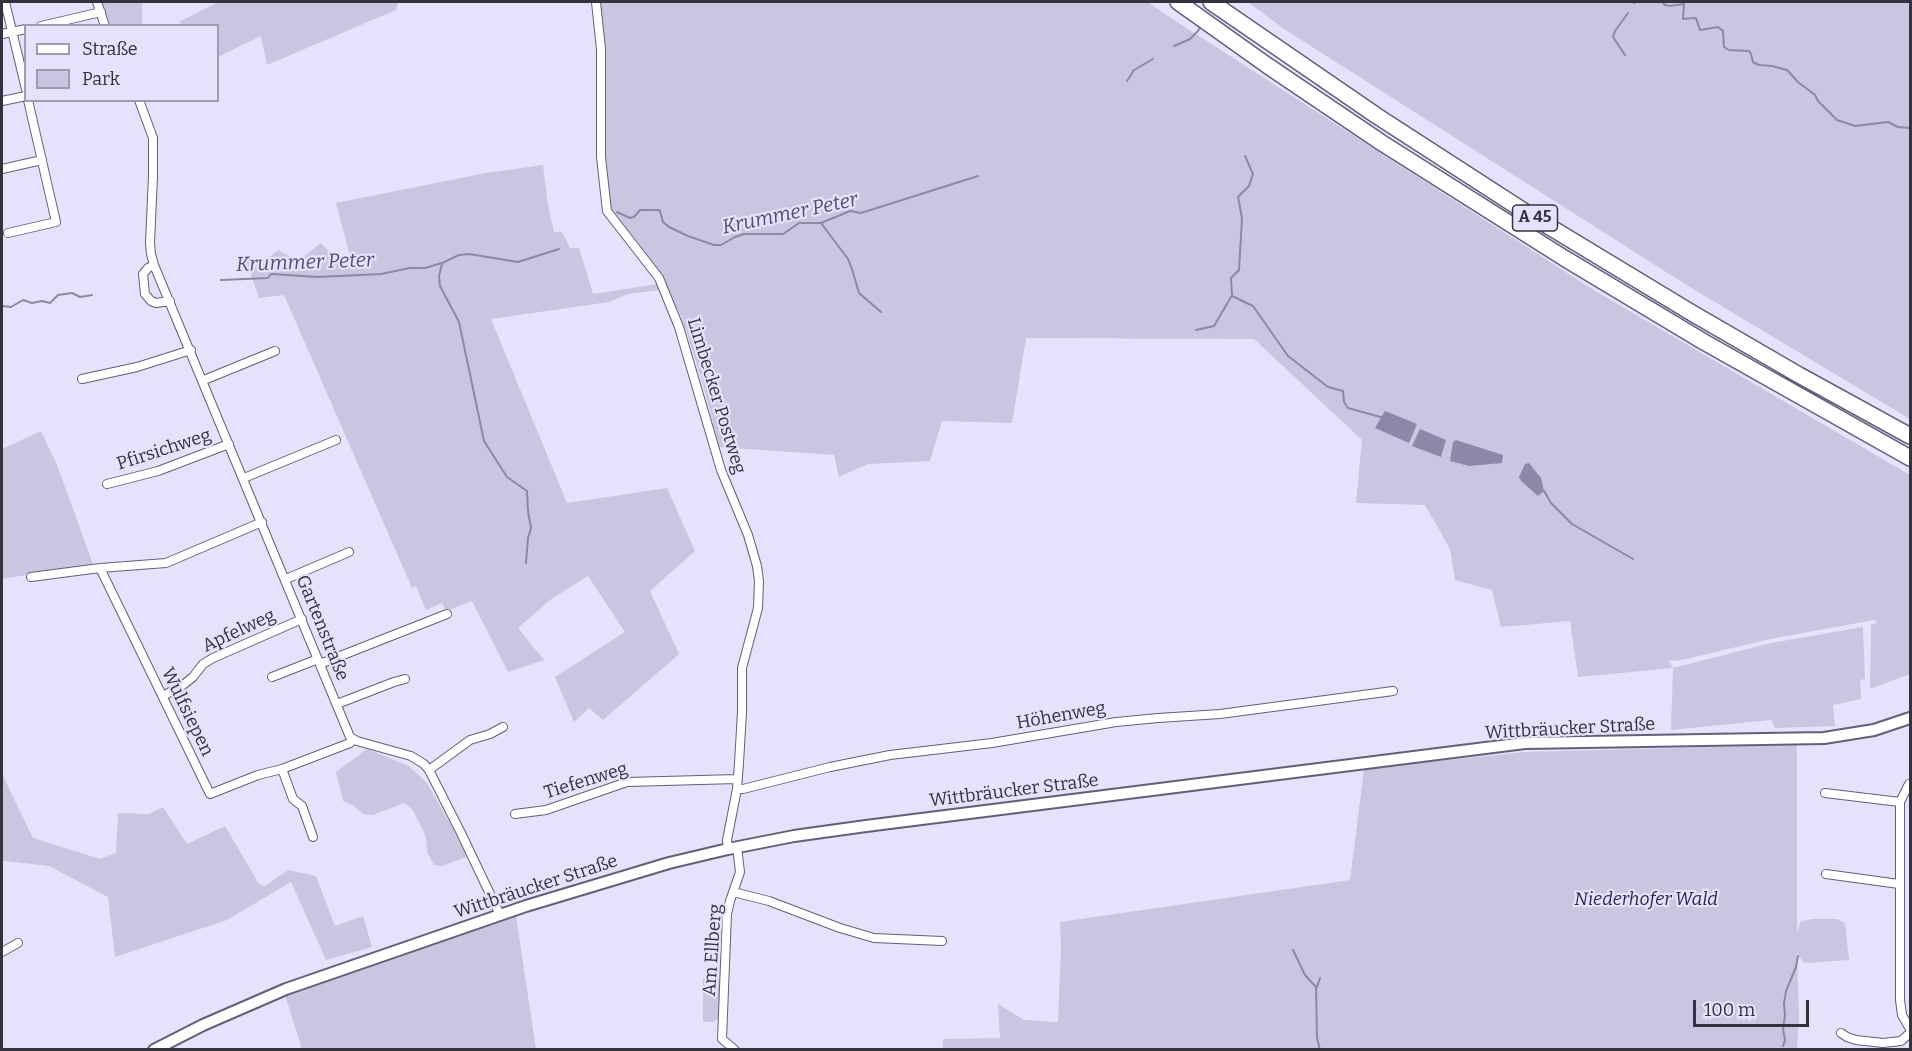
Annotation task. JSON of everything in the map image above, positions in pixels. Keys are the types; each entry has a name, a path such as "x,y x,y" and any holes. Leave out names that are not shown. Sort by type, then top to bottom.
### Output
{"highway":[{"name":"A 45","path":"1178,2 1382,143 1564,258 1714,348 1911,458"},
{"name":"A 45","path":"1211,2 1452,165 1604,260 1799,375 1911,436"}],"main road":[{"name":"Wittbräucker Straße","path":"154,1050 258,1000 500,915 638,871 733,848 866,826 1525,743 1824,738 1874,730 1911,718"}],"street":[{"path":"5,2 24,81"},
{"path":"97,2 104,24"},
{"name":"Limbecker Postweg","path":"596,2 601,49 601,157 607,211 659,278 679,327 721,470 748,535 757,566 758,608 742,668 742,712 737,789 728,834 733,848"},
{"path":"50,24 101,12"},
{"path":"2,34 24,29"},
{"path":"2,101 24,96"},
{"path":"8,233 56,222 28,102"},
{"name":"Gartenstraße","path":"140,102 153,138 150,243 154,265 353,740"},
{"path":"2,169 42,160"},
{"name":"Gartenstraße","path":"154,265 143,274 145,294 151,302 170,300"},
{"path":"82,379 137,367 191,350"},
{"path":"204,380 275,351"},
{"path":"244,478 336,440"},
{"name":"Pfirsichweg","path":"107,484 158,471 229,444"},
{"path":"31,577 100,568 166,563 262,522"},
{"path":"286,579 349,552"},
{"name":"Wulfsiepen","path":"100,568 210,794 353,740"},
{"path":"272,677 319,662 447,614"},
{"name":"Apfelweg","path":"163,696 183,685 203,664 213,658 302,619"},
{"path":"338,704 394,682 405,680"},
{"name":"Höhenweg","path":"737,789 890,755 992,743 1116,722 1220,714 1393,691"},
{"path":"429,770 470,740 503,728"},
{"path":"353,740 411,756 424,764 500,915"},
{"path":"282,768 293,799 302,806 313,837"},
{"name":"Tiefenweg","path":"515,814 546,810 627,782 737,779"},
{"path":"1841,1033 1856,1040 1882,1043 1901,1041 1911,1031 1900,1008 1900,802 1909,784"},
{"path":"1825,793 1900,802"},
{"name":"Am Ellberg","path":"733,848 740,872 726,921 722,1039 735,1050"},
{"path":"1826,874 1899,884"},
{"path":"733,892 769,901 840,928 874,938 942,941"},
{"path":"2,951 18,942"}],"green space":[{"path":"101,2 142,2 142,24 110,24"},
{"path":"218,2 398,2 396,10 267,65 261,36 219,57 219,24 181,24 179,22"},
{"path":"600,2 1148,2 1592,289 1910,475 1910,674 1870,689 1871,625 1877,623 1874,620 1669,661 1673,668 1578,677 1570,621 1501,627 1492,590 1455,580 1450,549 1425,505 1356,503 1362,440 1254,339 1026,338 1012,423 942,421 930,461 868,464 839,477 834,455 719,447 702,380 681,316 660,276 608,210 603,158 606,50"},
{"path":"1248,2 1910,2 1910,419 1688,286 1284,29"},
{"path":"543,165 554,232 562,232 570,248 579,248 593,294 658,284 660,290 628,294 609,302 491,319 567,503 667,488 695,551 650,591 679,654 603,720 589,708 574,722 555,677 625,632 588,576 550,600 518,628 544,660 508,672 472,601 446,611 442,603 426,610 416,586 412,588 284,295 259,298 246,260 267,259 278,250 295,259 302,258 321,243 334,257 350,256 336,203 486,173"},
{"path":"41,431 57,465 93,564 2,579 2,449"},
{"path":"1863,627 1865,679 1860,680 1861,699 1833,705 1835,726 1775,728 1771,720 1671,730 1673,668 1771,643"},
{"name":"Niederhofer Wald","path":"1797,745 1797,932 1801,921 1837,919 1845,923 1849,960 1805,963 1799,957 1797,949 1799,1019 1797,1049 943,1049 943,1039 1000,1038 998,1004 1024,1020 1058,1022 1060,922 1350,880 1364,769 1524,752"},
{"path":"367,749 409,766 427,783 464,848 466,857 442,866 434,865 427,852 426,837 413,810 404,803 373,815 363,814 354,806 343,801 336,772"},
{"path":"2,774 33,838 100,859 116,853 118,813 149,814 163,807 187,844 225,826 259,884 265,886 288,870 316,876 335,926 363,916 372,947 326,960 291,882 227,920 115,957 108,897 49,866 2,862"},
{"path":"516,916 536,1049 302,1049 285,995"},
{"path":"720,962 722,964 720,1017 713,1022 703,1021 703,978 719,979"}],"shaded area":[{"path":"1385,411 1417,424 1409,443 1375,428"},
{"path":"1420,429 1446,440 1441,457 1412,446"},
{"path":"1456,440 1503,455 1502,463 1469,466 1450,461 1453,442"},
{"path":"1529,463 1541,478 1544,491 1538,496 1519,477 1525,464"}],"waterway":[{"path":"1662,2 1670,6 1684,4 1683,19 1696,18 1700,30 1718,27 1723,31 1724,47 1729,50 1749,51 1753,62 1787,70 1815,95 1837,120 1855,126 1888,122 1898,127 1910,128"},
{"path":"1625,55 1613,37 1628,13"},
{"path":"1174,46 1190,39 1201,25"},
{"path":"1127,81 1134,70 1153,59"},
{"path":"1245,156 1253,174 1249,186 1238,197 1242,218 1239,270 1231,278 1232,296 1253,306 1288,356 1328,387 1343,391 1344,402 1348,408 1384,418"},
{"name":"Krummer Peter","path":"617,212 630,218 640,210 658,210 663,222 669,227 688,236 714,245 721,245 744,234 783,234 799,223 821,223 850,211 861,213 978,176"},
{"path":"821,223 848,259 859,293 881,312"},
{"name":"Krummer Peter","path":"221,280 268,278 271,274 318,277 381,274 410,268 425,268 459,255 469,254 518,262 559,249"},
{"path":"442,264 439,276 440,286 459,322 484,441 507,477 527,491 531,528 526,563"},
{"name":"Krummer Peter","path":"2,306 11,307 23,300 32,303 42,301 50,303 58,295 72,293 80,297 92,295"},
{"path":"1196,330 1214,326 1231,297"},
{"path":"1544,491 1551,503 1572,524 1633,559"},
{"path":"1293,950 1305,975 1316,987 1317,1038 1320,1050"},
{"path":"1783,1046 1786,991 1798,956"},
{"path":"1317,987 1320,978"}]}
